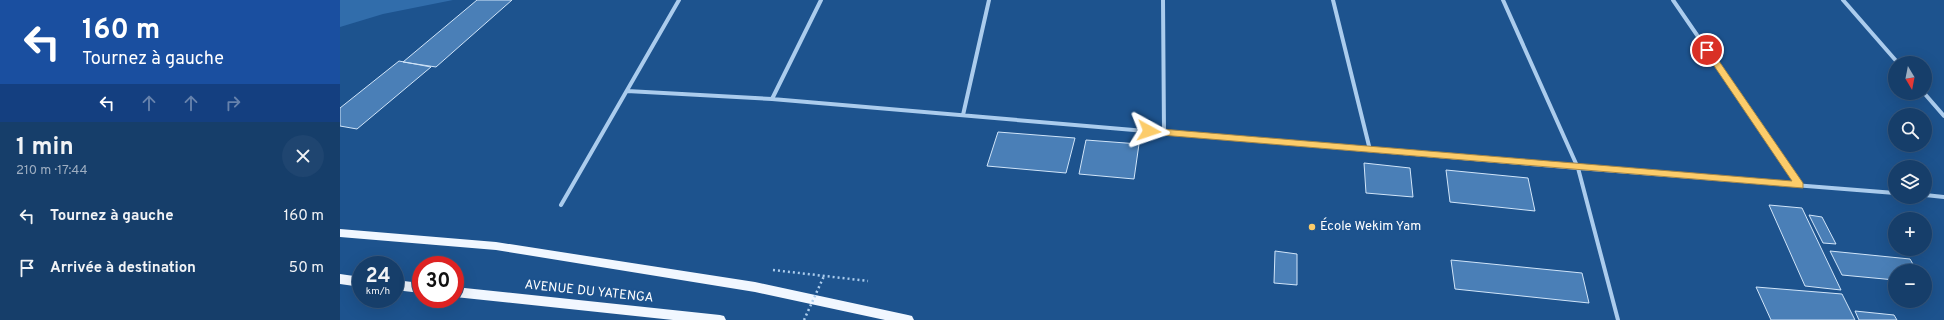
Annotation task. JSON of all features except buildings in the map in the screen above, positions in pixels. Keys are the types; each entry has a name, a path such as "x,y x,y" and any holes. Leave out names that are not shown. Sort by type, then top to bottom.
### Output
{"main road":[{"path":"340,233 496,246 755,287 908,320"},
{"path":"340,280 352,281"},
{"name":"AVENUE DU YATENGA","path":"464,293 720,320"}],"street":[{"path":"561,205 679,0"},
{"path":"772,99 821,0"},
{"path":"963,115 989,0"},
{"path":"1163,0 1164,132"},
{"path":"1333,0 1370,150"},
{"path":"1504,0 1578,168 1618,320"},
{"path":"1673,0 1800,185"},
{"path":"1843,0 1892,56"},
{"path":"627,91 772,99 1578,168 1888,192"},
{"path":"1930,100 1944,116"},
{"path":"1932,196 1944,197"}],"path":[{"path":"774,270 868,281"},
{"path":"804,320 824,276"}],"shaded area":[{"path":"340,0 453,0 383,14 340,27"}],"place":[{"name":"École Wekim Yam","path":"1312,227"}],"route":[{"path":"1149,131 1578,168 1800,185 1707,50"}]}
